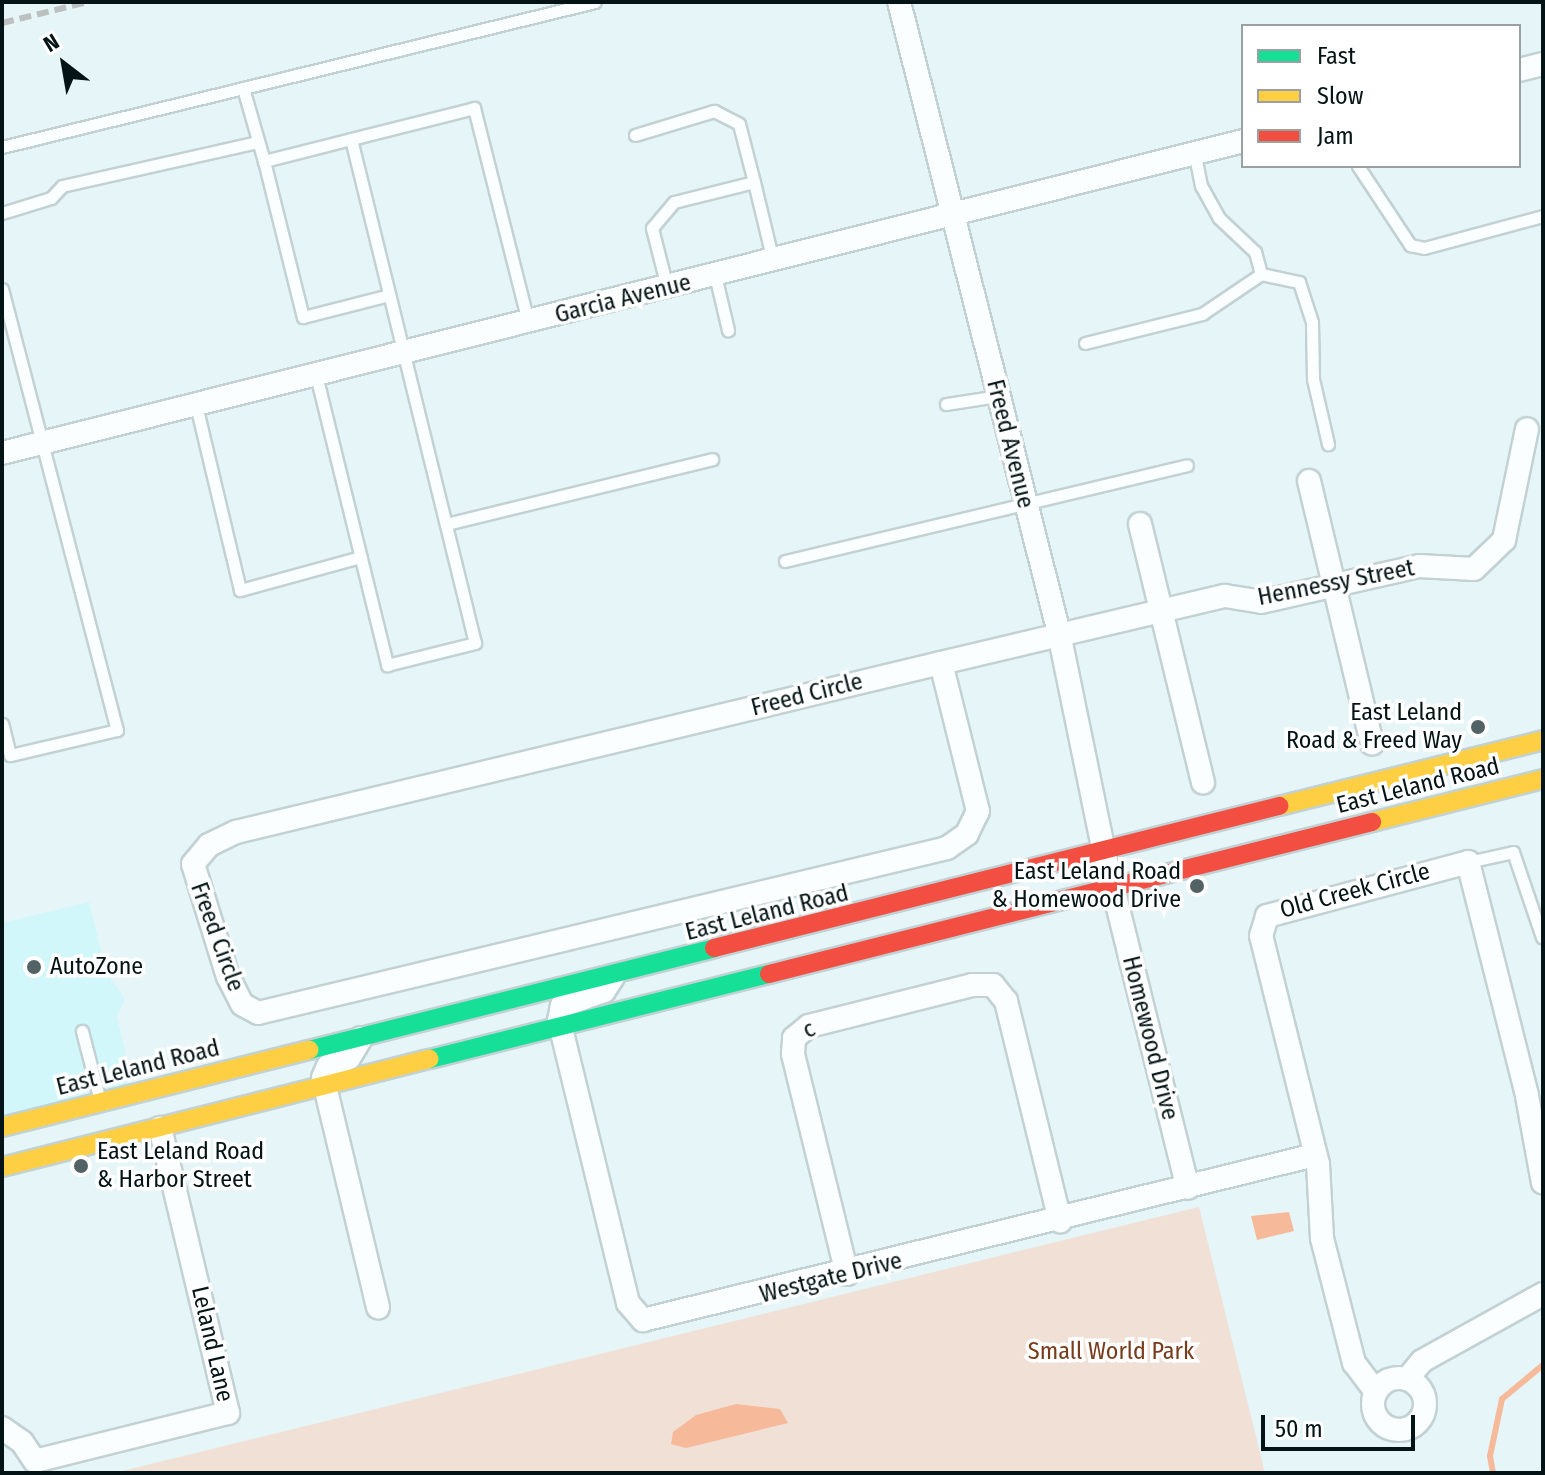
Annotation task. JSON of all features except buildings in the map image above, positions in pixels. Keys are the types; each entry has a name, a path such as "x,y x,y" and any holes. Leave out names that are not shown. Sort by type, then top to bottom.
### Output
{"main road":[{"name":"East Leland Road","path":"2,1127 613,977 1543,740"},
{"name":"East Leland Road","path":"2,1167 1543,779"}],"street":[{"name":"Freed Avenue","path":"899,2 1059,633 1113,888"},
{"path":"1521,70 1543,64"},
{"name":"Garcia Avenue","path":"2,453 952,217 1241,142"},
{"name":"Hennessy Street","path":"1059,633 1225,596 1261,602 1419,566 1474,569 1504,540 1527,429"},
{"path":"1309,481 1337,586 1372,744"},
{"path":"1140,524 1203,782"},
{"name":"Freed Circle","path":"941,663 978,811 967,834 947,848 258,1013 242,1004 228,977 193,864 209,845 236,832 1059,633"},
{"path":"1468,862 1527,1096 1543,1183"},
{"name":"Old Creek Circle","path":"1376,1392 1350,1352 1319,1224 1315,1155 1261,936 1264,920 1277,909 1468,862"},
{"name":"Homewood Drive","path":"1113,888 1188,1188"},
{"path":"561,1028 562,1006 604,991 613,977"},
{"name":"c","path":"847,1274 793,1054 796,1034 972,985 993,985 1006,1001 1060,1221"},
{"name":"Westgate Drive","path":"561,1028 628,1303 638,1319 670,1317 1315,1155"},
{"path":"361,1038 347,1061 325,1068 325,1087 378,1307"},
{"name":"Leland Lane","path":"35,1461 228,1413 160,1128"},
{"path":"1407,1379 1422,1361 1543,1294"},
{"path":"1407,1379 1421,1389 1426,1405 1420,1421 1406,1430 1389,1429 1376,1418 1376,1392 1389,1380 1407,1379"},
{"path":"2,1428 22,1442 35,1461"},
{"path":"2,1448 22,1451 35,1461"}],"lane":[{"path":"2,147 595,2"},
{"path":"243,88 303,317 389,295"},
{"path":"264,161 474,108 528,322"},
{"path":"635,135 714,111 739,124 773,261"},
{"path":"316,375 387,665 475,643 351,139"},
{"path":"2,213 51,198 62,186 258,142"},
{"path":"1195,154 1201,186 1219,218 1255,252 1261,274"},
{"path":"1359,168 1410,245 1424,248 1543,216"},
{"path":"667,288 652,228 674,202 754,182"},
{"path":"1085,343 1202,314 1261,274 1299,282 1312,322 1313,379 1328,444"},
{"path":"715,275 728,330"},
{"path":"2,289 117,730 10,755 2,724"},
{"path":"946,404 998,396"},
{"path":"196,405 240,590 361,557"},
{"path":"446,524 712,459"},
{"path":"785,561 1026,506 1187,465"},
{"path":"1468,862 1513,852 1542,937"},
{"path":"82,1031 101,1102"}],"shaded area":[{"path":"89,902 106,971 125,999 117,1017 131,1075 124,1088 2,1119 2,923"},
{"path":"1289,1212 1294,1231 1257,1240 1251,1216"},
{"path":"736,1404 780,1409 788,1423 686,1448 671,1444 673,1432 696,1415"}],"green space":[{"name":"Small World Park","path":"1199,1207 1265,1473 114,1473"}],"waterway":[{"path":"1493,1473 1490,1456 1502,1399 1543,1365"}],"railway":[{"path":"2,23 88,2"}],"traffic: fast":[{"path":"309,1050 714,948"},
{"path":"430,1059 769,974"}],"traffic: slow":[{"path":"1279,806 1543,740"},
{"path":"1372,822 1543,779"},
{"path":"2,1127 309,1050"},
{"path":"2,1167 430,1059"}],"traffic: jam":[{"path":"714,948 1279,806"},
{"path":"769,974 1372,822"}],"place":[{"name":"East Leland Road & Freed Way","path":"1478,727"},
{"name":"East Leland Road & Homewood Drive","path":"1197,886"},
{"name":"AutoZone","path":"34,967"},
{"name":"East Leland Road & Harbor Street","path":"81,1166"}]}
